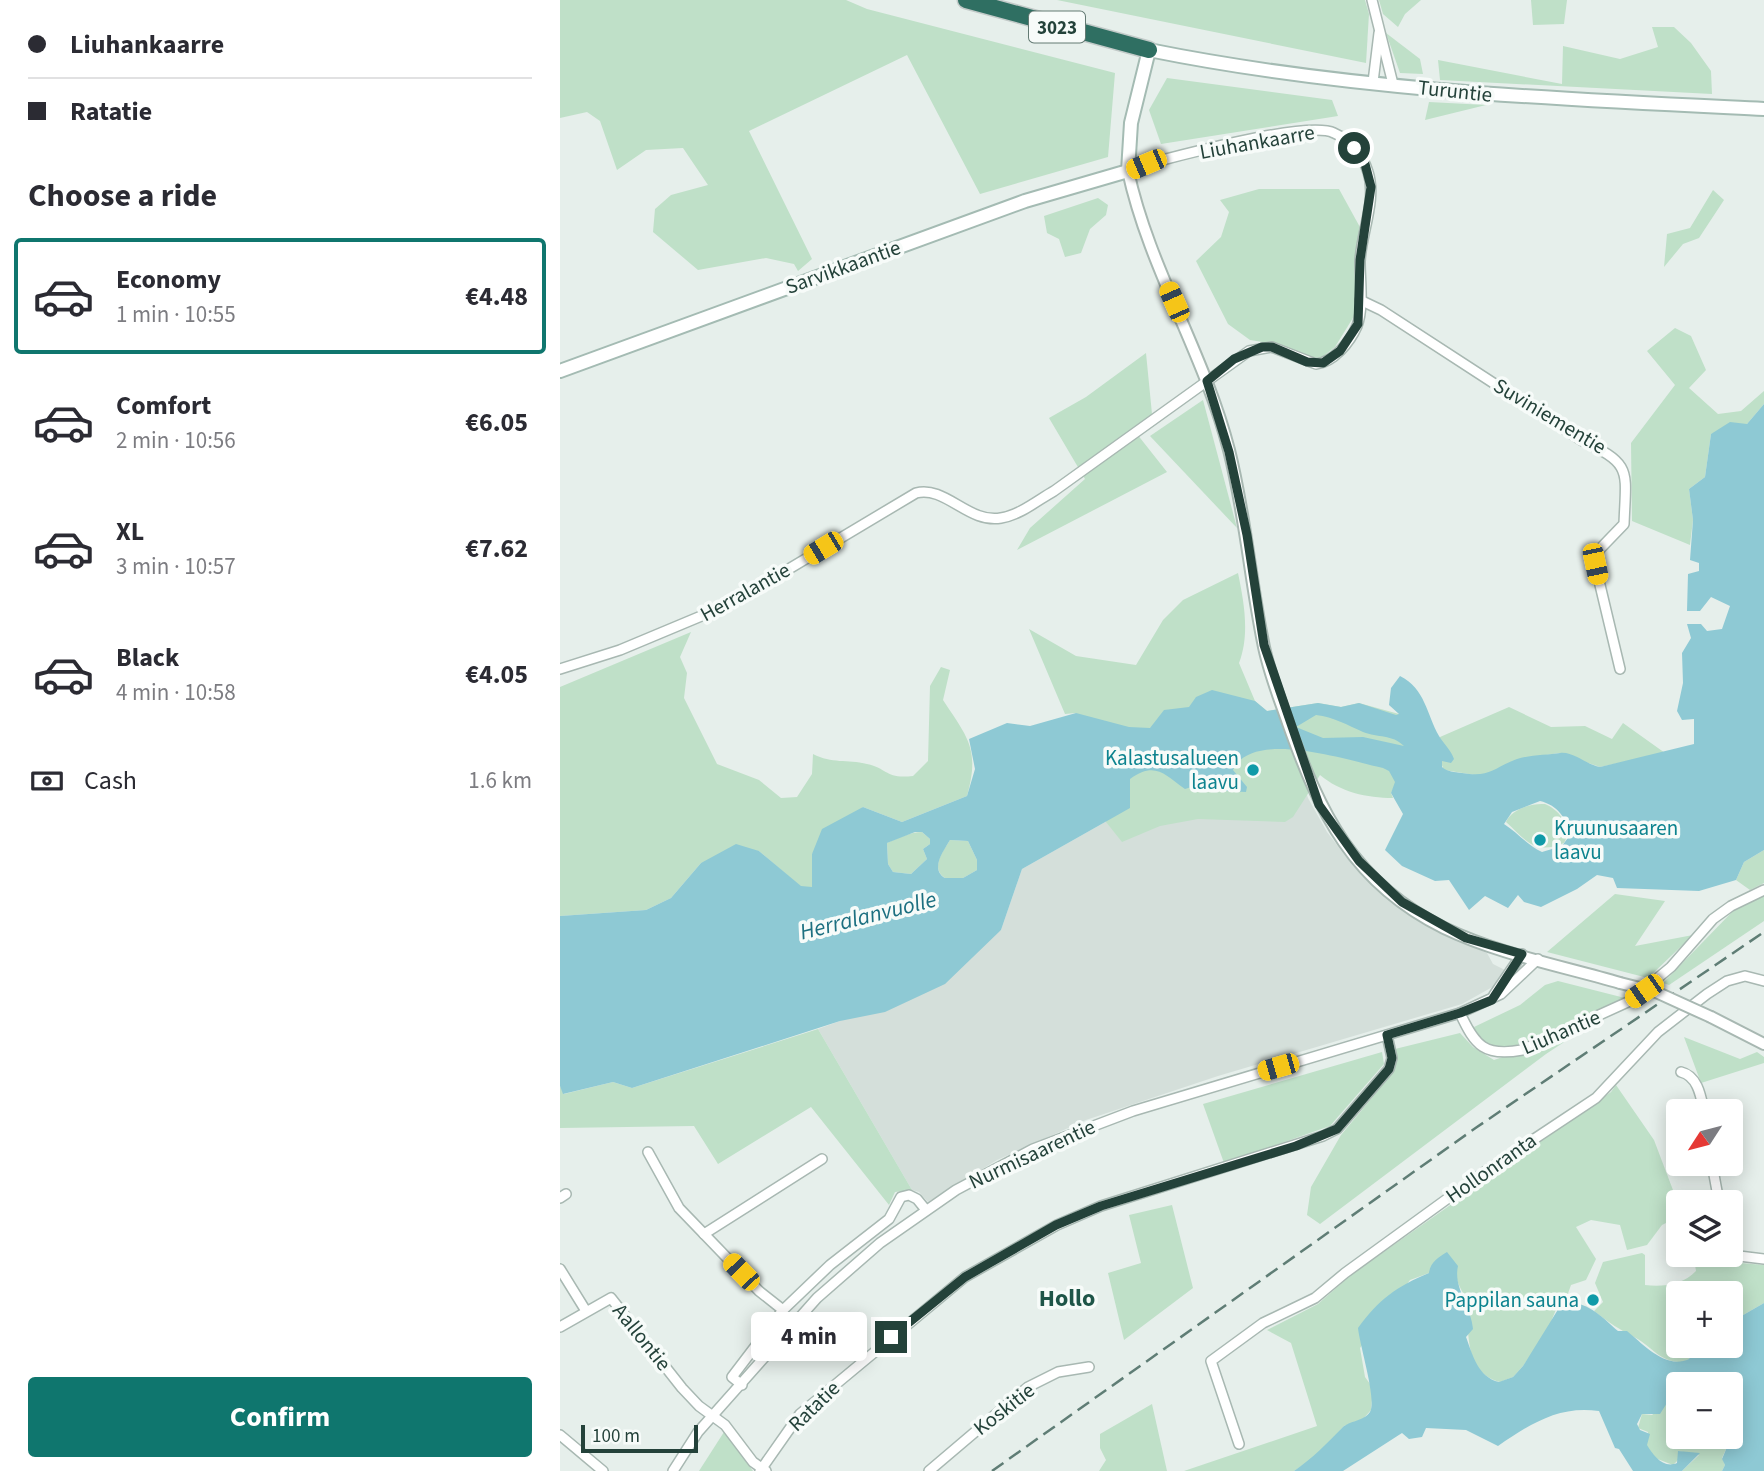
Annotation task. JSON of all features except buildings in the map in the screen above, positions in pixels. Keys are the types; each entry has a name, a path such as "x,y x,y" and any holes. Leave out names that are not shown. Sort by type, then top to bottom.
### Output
{"highway":[{"name":"3023","path":"966,0 1149,50"}],"main road":[{"name":"Turuntie","path":"1149,50 1242,68 1471,95 1764,109"},
{"path":"1128,171 1131,123 1149,50"},
{"name":"Sarvikkaantie","path":"560,371 1024,201 1128,171"}],"street":[{"path":"1372,0 1394,85"},
{"path":"1373,82 1380,31"},
{"name":"Liuhankaarre","path":"1128,171 1146,164 1259,139 1321,129 1333,132 1349,142 1361,156 1371,187 1361,250 1358,324 1349,339 1323,363 1307,362 1272,347 1262,347 1234,359 1207,381"},
{"path":"1128,171 1137,213 1207,381 1229,452 1247,535 1264,645 1305,769 1319,805 1332,827 1387,889 1441,926 1466,938 1656,992 1764,1044"},
{"name":"Suviniementie","path":"1360,300 1381,310 1581,440 1615,456 1622,465 1625,524 1597,552 1595,564 1620,669"},
{"name":"Herralantie","path":"560,669 653,637 730,604 916,493 932,492 976,517 1005,518 1054,491 1207,381"},
{"name":"Liuhantie","path":"1460,1013 1471,1035 1488,1051 1507,1053 1522,1050 1630,1001 1671,967 1713,919 1731,906 1764,890"},
{"path":"1492,1000 1522,954"},
{"name":"Nurmisaarentie","path":"673,1471 698,1432 715,1417 817,1298 880,1242 994,1168 1083,1128 1216,1084 1460,1013 1492,1000 1538,958"},
{"name":"Hollonranta","path":"1239,1444 1210,1361 1263,1323 1315,1298 1345,1273 1480,1175 1596,1098 1658,1032 1707,994 1727,981 1745,976 1764,981"},
{"name":"Ratatie","path":"762,1470 806,1408 950,1288 985,1265 1056,1225 1101,1206 1296,1146 1337,1129 1389,1069 1392,1058 1387,1035"},
{"path":"1681,1072 1688,1073 1695,1083 1700,1099"},
{"path":"648,1152 679,1208 759,1291 783,1310"},
{"path":"704,1234 822,1159"},
{"path":"741,1385 732,1377 783,1310 830,1265 889,1219 901,1197 909,1195 917,1199 926,1210"},
{"path":"1743,1256 1764,1259"},
{"path":"560,1269 586,1311"},
{"name":"Aallontie","path":"560,1327 611,1298 682,1388 699,1406 715,1417"},
{"name":"Koskitie","path":"929,1471 1028,1387 1058,1372 1089,1367"},
{"path":"715,1417 762,1470"},
{"path":"560,1435 603,1471"}],"shaded area":[{"path":"1292,751 1308,798 1327,832 1347,858 1399,908 1437,932 1487,953 1493,964 1507,971 1496,985 1462,1004 1218,1076 1086,1120 997,1160 928,1202 919,1192 912,1190 818,1029 840,1021 1001,930 1022,869 1130,808"}],"green space":[{"path":"560,0 846,0 867,9 1115,73 1108,157 980,194 907,55 749,131 812,259 798,271 794,264 766,258 698,270 653,232 655,209 671,195 708,185 683,148 646,150 617,170 600,121 587,112 560,118"},
{"path":"1057,0 1365,0 1369,14 1366,63"},
{"path":"1379,0 1421,0 1405,14 1398,27 1383,14"},
{"path":"1531,0 1567,0 1564,24 1533,25"},
{"path":"1652,27 1674,27 1691,43 1711,71 1712,94 1440,80 1438,60 1562,84 1563,46 1620,59 1658,47"},
{"path":"1386,33 1420,59 1423,74 1400,73"},
{"path":"1167,78 1332,100 1338,116 1161,144 1149,110"},
{"path":"1429,102 1486,105 1425,120"},
{"path":"1259,189 1339,189 1361,229 1356,313 1335,347 1321,358 1303,357 1276,344 1250,340 1228,324 1196,261 1221,237 1229,212 1220,200"},
{"path":"1713,190 1724,200 1699,238 1683,244 1664,267 1667,234 1690,228"},
{"path":"1098,198 1108,205 1106,215 1090,229 1081,253 1065,257 1059,239 1047,233 1044,216"},
{"path":"1675,328 1691,336 1706,370 1689,388 1718,414 1741,411 1764,391 1764,404 1747,424 1711,434 1705,477 1689,489 1693,520 1690,545 1632,521 1631,443 1675,385 1647,351"},
{"path":"1146,353 1152,414 1133,429 1167,472 1017,550 1030,528 1085,479 1049,418 1086,397"},
{"path":"1203,400 1237,528 1150,436"},
{"path":"1238,573 1245,630 1239,663 1255,701 1267,711 1318,703 1341,707 1359,703 1399,714 1412,751 1391,793 1393,798 1354,793 1336,786 1320,775 1293,817 1285,822 1198,819 1160,826 1122,842 1106,822 1076,713 1065,714 1029,629 1076,656 1136,665 1163,620 1183,600"},
{"path":"691,632 680,657 687,673 684,698 717,764 759,780 781,798 797,797 812,774 813,754 827,759 867,764 892,775 913,776 928,761 930,686 941,667 950,670 943,700 965,735 972,755 967,796 902,822 863,807 812,854 812,887 801,887 759,851 701,863 671,898 646,910 560,916 560,687"},
{"path":"1509,707 1551,727 1585,726 1612,739 1623,723 1665,753 1600,767 1559,753 1533,757 1481,776 1444,770 1441,763 1440,737"},
{"path":"1545,804 1560,815 1567,831 1564,843 1545,848 1525,840 1506,822 1522,808"},
{"path":"922,832 930,839 930,844 923,849 927,859 911,874 893,872 888,864 887,843"},
{"path":"950,840 968,841 977,860 977,870 963,878 945,878 941,874 938,869 939,859"},
{"path":"1764,850 1764,883 1750,890 1736,880 1744,862"},
{"path":"1615,894 1665,901 1635,946 1693,935 1648,978 1547,952"},
{"path":"1764,895 1764,921 1669,985 1663,983 1734,910"},
{"path":"1558,981 1625,998 1510,1048 1488,1044 1477,1033 1474,1027 1520,1005 1545,985"},
{"path":"1587,1027 1546,1054 1320,1224 1307,1215 1311,1187 1341,1135 1391,1075 1397,1061 1395,1049 1460,1033 1473,1047 1494,1060"},
{"path":"818,1029 912,1190 895,1192 889,1205 811,1107 718,1164 694,1126 560,1128 560,1086 564,1094 613,1082 632,1088"},
{"path":"1684,1037 1740,1059 1757,1052 1764,1057 1764,1063 1701,1083"},
{"path":"1382,1052 1384,1064 1330,1126 1224,1163 1203,1104"},
{"path":"1616,1085 1654,1140 1673,1190 1666,1190 1666,1223 1647,1245 1627,1250 1620,1225 1591,1220 1576,1227 1596,1259 1586,1280 1571,1285 1565,1302 1557,1307 1546,1334 1513,1377 1500,1382 1479,1369 1470,1348 1466,1301 1456,1275 1429,1273 1410,1280 1360,1348 1365,1377 1373,1388 1371,1410 1363,1419 1344,1426 1318,1455 1294,1471 1184,1471 1317,1426 1291,1343 1267,1330 1318,1304 1351,1275 1611,1092"},
{"path":"1172,1205 1193,1288 1124,1340 1108,1273 1141,1263 1129,1215"},
{"path":"1642,1253 1645,1255 1645,1285 1666,1285 1666,1358 1689,1359 1684,1362 1669,1360 1594,1311 1603,1302 1595,1283 1603,1262"},
{"path":"1743,1263 1764,1265 1764,1303 1743,1315 1743,1281 1681,1281 1691,1276 1696,1271 1695,1267 1743,1267"},
{"path":"1152,1404 1167,1471 1099,1471 1106,1460 1100,1448 1100,1434"},
{"path":"1666,1404 1666,1449 1726,1449 1722,1458 1725,1465 1722,1471 1682,1471 1699,1455 1678,1451 1679,1459 1673,1465 1655,1458 1646,1445 1648,1432 1638,1428 1642,1414 1652,1415"},
{"path":"724,1432 753,1471 699,1471"}],"water":[{"name":"Herralanvuolle","path":"1764,404 1764,850 1744,862 1736,880 1699,891 1617,888 1613,878 1597,875 1577,889 1541,907 1524,902 1518,895 1508,908 1485,896 1469,910 1449,880 1435,881 1402,866 1385,850 1403,814 1391,793 1395,782 1389,771 1383,768 1326,754 1280,749 1260,751 1244,758 1233,770 1247,787 1246,792 1206,790 1204,783 1185,789 1165,774 1146,771 1130,779 1130,808 1022,869 1001,930 945,984 885,1012 840,1021 632,1088 613,1082 563,1094 560,1086 560,916 646,910 671,898 701,863 736,844 759,851 801,886 812,887 812,854 822,829 863,807 902,822 967,796 975,769 969,739 1007,723 1030,726 1076,713 1129,727 1150,728 1164,710 1189,707 1196,697 1212,690 1255,701 1267,711 1318,703 1341,707 1359,703 1396,715 1399,714 1389,705 1391,688 1400,676 1415,687 1439,736 1453,756 1451,763 1442,761 1442,767 1451,772 1485,773 1522,758 1560,753 1570,754 1600,767 1694,744 1694,719 1682,720 1677,711 1683,683 1682,653 1691,638 1687,624 1701,624 1707,631 1722,629 1730,606 1711,597 1700,611 1687,611 1688,574 1699,571 1699,563 1690,560 1693,520 1689,489 1705,477 1711,434 1730,422 1747,424","holes":["1316,715 1323,716 1369,734 1395,740 1404,746 1363,737 1323,738 1296,727","1540,801 1546,803 1560,813 1570,835 1562,846 1542,852 1504,824 1512,812","915,832 922,832 930,839 930,844 923,849 927,859 911,874 893,872 888,864 887,843","950,840 968,841 977,860 977,870 963,878 945,878 938,870 941,855"]},
{"path":"1447,1252 1458,1266 1458,1282 1473,1329 1466,1337 1481,1371 1499,1382 1513,1377 1523,1366 1562,1303 1571,1302 1586,1306 1618,1331 1627,1331 1655,1354 1672,1361 1680,1361 1689,1358 1743,1358 1743,1315 1764,1303 1764,1471 1722,1471 1725,1465 1722,1459 1726,1449 1743,1449 1743,1372 1666,1372 1666,1405 1660,1414 1642,1414 1637,1424 1640,1430 1650,1434 1647,1445 1663,1463 1677,1463 1678,1451 1700,1453 1682,1471 1633,1471 1619,1449 1615,1448 1599,1411 1584,1410 1546,1418 1498,1446 1466,1430 1426,1428 1422,1437 1409,1439 1402,1433 1343,1471 1294,1471 1345,1425 1364,1418 1370,1412 1370,1385 1358,1328 1381,1302 1407,1283 1429,1273 1438,1258"}],"railway":[{"path":"992,1471 1477,1127 1764,932"}],"place":[{"name":"Kalastusalueen laavu","path":"1253,770"},
{"name":"Kruunusaaren laavu","path":"1540,840"},
{"name":"Pappilan sauna","path":"1593,1300"}],"district":[{"name":"Hollo","path":"1067,1298"}],"route":[{"path":"891,1337 965,1277 1056,1225 1101,1206 1296,1146 1337,1129 1389,1069 1392,1058 1387,1035 1460,1013 1492,1000 1522,954 1466,938 1402,902 1373,876 1346,846 1319,805 1275,684 1264,645 1247,535 1229,452 1207,381 1234,359 1256,348 1272,347 1316,364 1331,358 1349,339 1358,324 1360,260 1371,187 1369,173 1354,148"}]}
